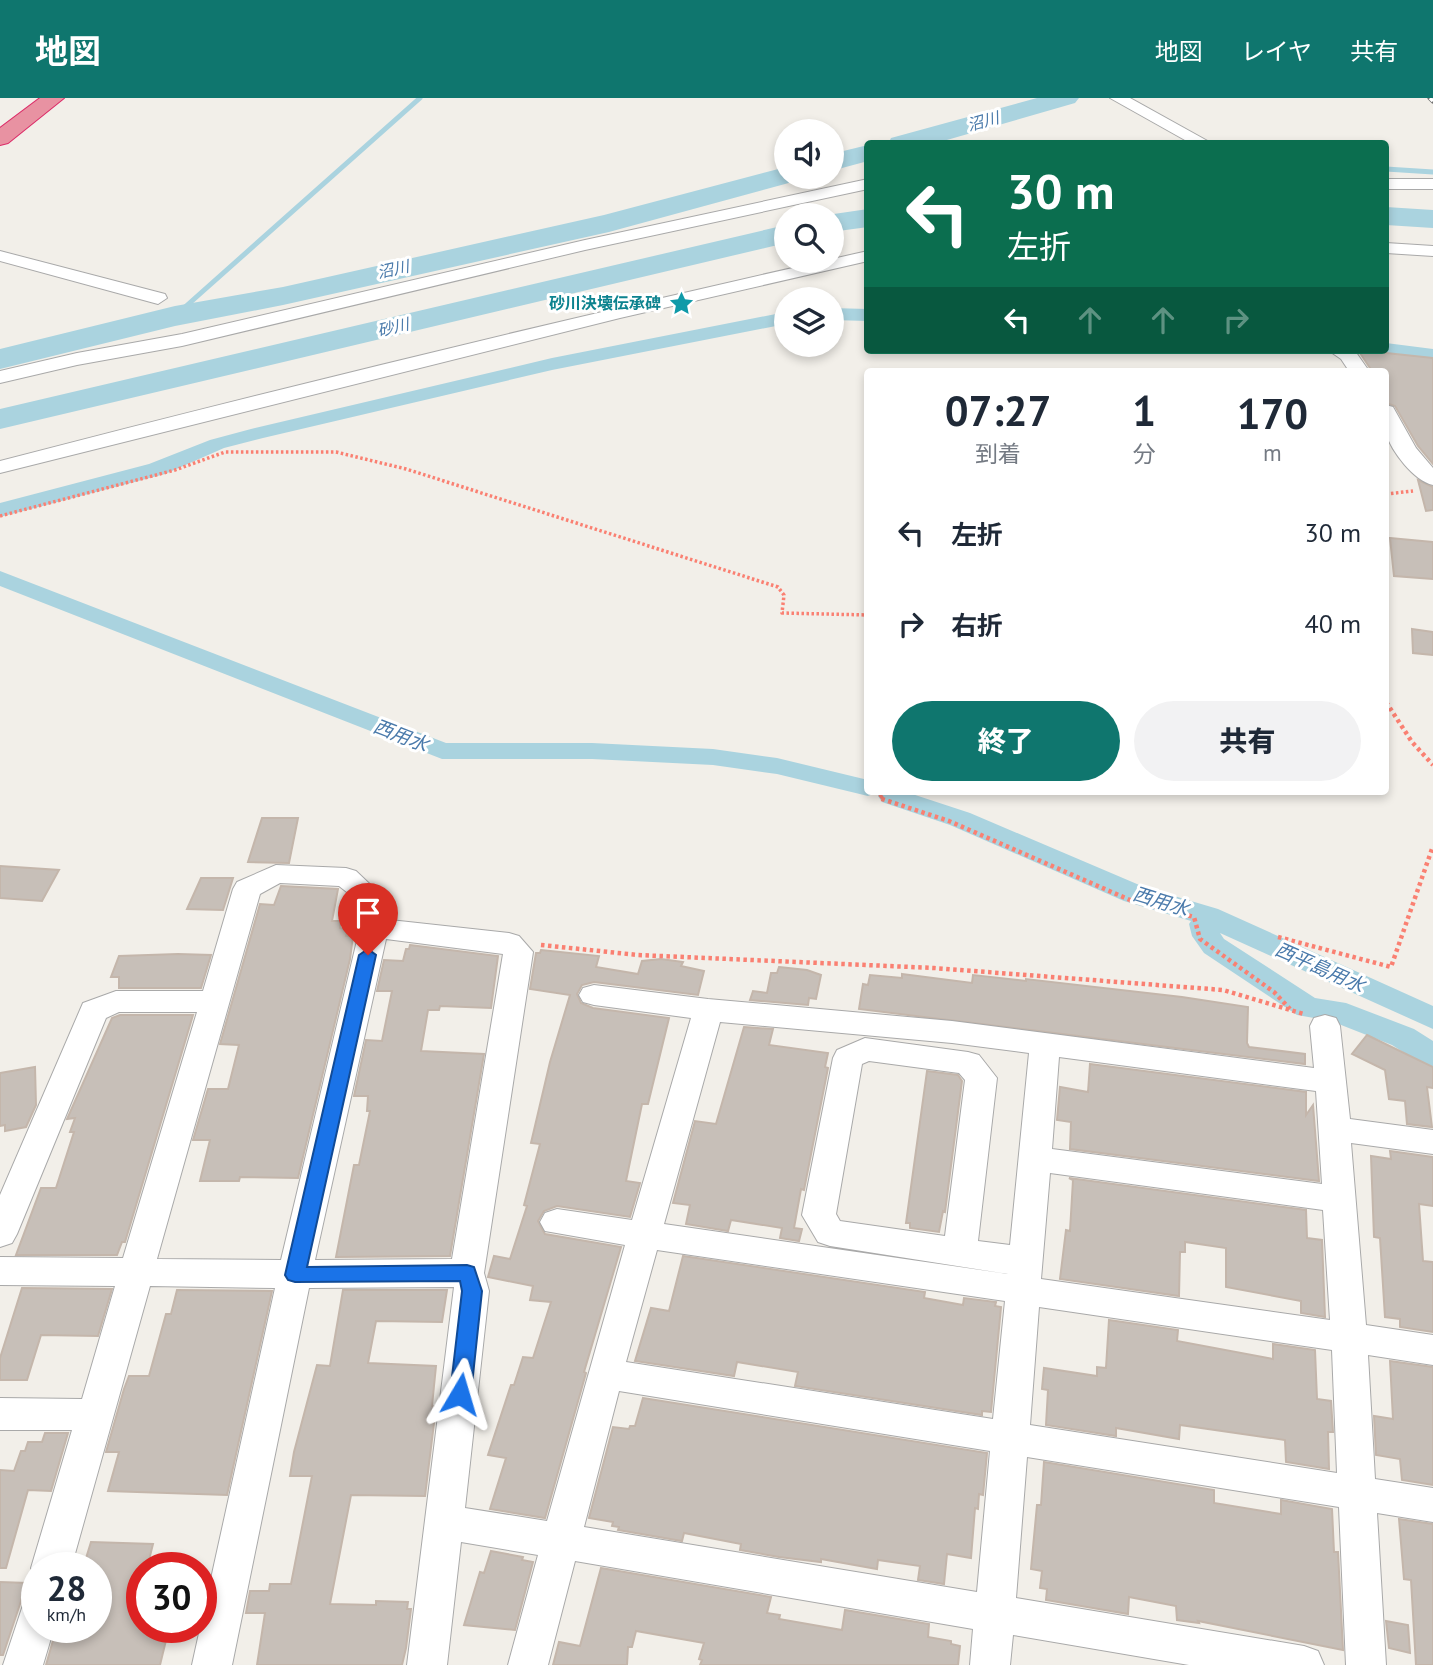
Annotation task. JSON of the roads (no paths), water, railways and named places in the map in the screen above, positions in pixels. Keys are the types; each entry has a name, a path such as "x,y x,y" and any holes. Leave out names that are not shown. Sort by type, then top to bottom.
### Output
{"highway":[{"path":"0,138 53,98"}],"street":[{"path":"1118,98 1197,140"},
{"path":"1389,184 1433,184"},
{"path":"0,377 77,359 182,340 585,245 864,185"},
{"path":"1389,248 1433,251"},
{"path":"0,256 158,298"},
{"path":"0,467 607,316 864,257"},
{"path":"1346,354 1357,368"},
{"path":"1389,417 1428,484"},
{"path":"56,1552 247,890 276,874 346,877 363,891 352,915 374,928 509,943 518,952 467,1273 472,1291 427,1665"},
{"path":"212,1665 295,1275 374,928"},
{"path":"594,995 708,1010 953,1031 1331,1082"},
{"path":"0,1234 94,1011 116,1002 213,1001"},
{"path":"528,1665 605,1374 708,1010"},
{"path":"1325,1026 1349,1338 1366,1665"},
{"path":"990,1665 1045,1045"},
{"path":"960,1251 981,1079 968,1063 865,1049 848,1059 819,1215 830,1233 960,1251 1023,1276"},
{"path":"1334,1129 1433,1142"},
{"path":"1034,1159 1339,1199"},
{"path":"556,1222 646,1236 1023,1276 1349,1338 1433,1350"},
{"path":"0,1271 295,1275 467,1273"},
{"path":"605,1374 1433,1505"},
{"path":"0,1414 95,1415"},
{"path":"445,1522 1304,1665"},
{"path":"23,1665 30,1643"}],"waterway":[{"path":"175,316 420,98"},
{"name":"沼川","path":"915,140 1066,98"},
{"name":"沼川","path":"844,159 864,154"},
{"path":"1389,169 1433,172"},
{"name":"沼川","path":"0,359 175,316 283,296 609,223 774,178"},
{"name":"砂川","path":"1389,216 1433,219"},
{"name":"砂川","path":"844,221 864,219"},
{"name":"砂川","path":"0,419 774,237"},
{"path":"844,314 864,315"},
{"path":"0,510 157,469 217,444 258,433 552,364 774,320"},
{"path":"1389,349 1433,355"},
{"name":"西用水","path":"0,578 442,751 592,751 713,757 777,766 864,787"},
{"name":"西用水","path":"891,796 960,819 1134,894 1208,916"},
{"name":"西平島用水","path":"1208,916 1433,1018"},
{"name":"西用水","path":"1208,916 1203,924 1206,936 1214,946 1308,1008 1335,1011 1403,1037 1433,1056"}],"railway":[{"path":"1430,98 1433,101"}],"place":[{"name":"砂川決壊伝承碑","path":"681,303"}]}
